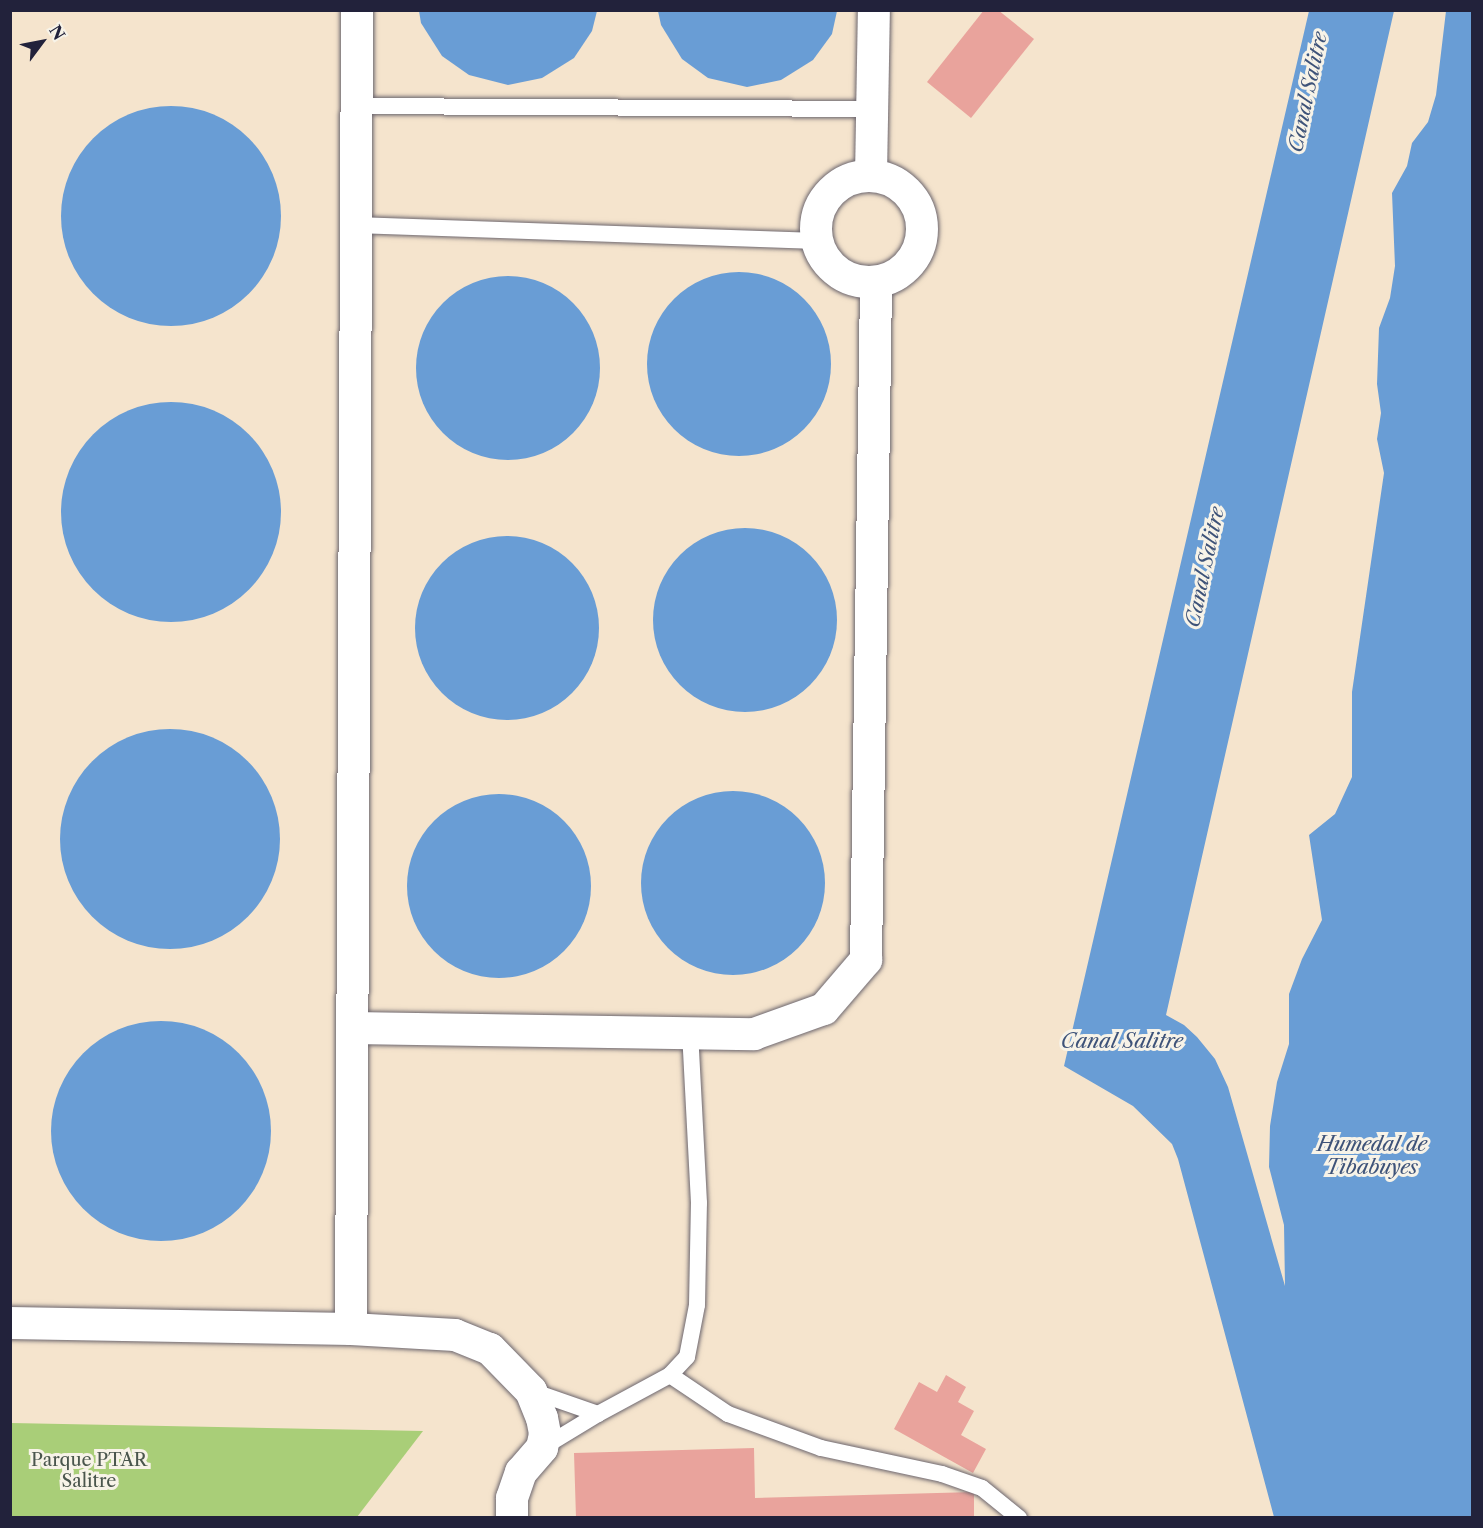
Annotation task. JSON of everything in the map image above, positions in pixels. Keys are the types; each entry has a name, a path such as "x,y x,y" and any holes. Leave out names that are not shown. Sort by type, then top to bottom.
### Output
{"street":[{"path":"351,1329 357,10"},
{"path":"871,176 874,10"},
{"path":"871,176 890,181 906,192 917,208 922,228 919,247 909,264 895,276 876,282 856,281 838,273 825,259 817,241 816,222 822,203 835,188 852,178 871,176"},
{"path":"352,1028 754,1034 824,1009 866,960 876,282"},
{"path":"10,1323 351,1329 454,1335 490,1350 531,1391 545,1434 542,1448 521,1472 512,1498 512,1518"}],"lane":[{"path":"357,106 872,109"},
{"path":"356,225 817,241"},
{"path":"542,1448 670,1375 687,1357 697,1305 699,1203 690,1033"},
{"path":"670,1375 728,1414 821,1449 942,1473 982,1488 1018,1518"},
{"path":"531,1391 598,1414"}],"green space":[{"name":"Parque PTAR Salitre","path":"11,1423 423,1431 357,1517 11,1518"}],"water":[{"path":"419,10 597,11 592,31 574,58 542,78 508,85 469,75 442,56 421,23"},
{"path":"658,10 837,11 832,34 813,60 781,80 747,87 708,78 682,59 661,25"},
{"path":"1309,11 1394,11 1166,1015 1184,1025 1197,1037 1215,1059 1228,1087 1285,1286 1284,1225 1269,1167 1270,1126 1277,1082 1289,1044 1289,994 1302,959 1322,920 1309,835 1335,814 1352,777 1352,692 1384,473 1377,439 1381,413 1377,384 1379,328 1390,298 1395,266 1392,193 1407,166 1412,143 1428,122 1436,95 1446,11 1472,11 1472,1517 1274,1517 1178,1159 1172,1144 1133,1106 1064,1066"},
{"path":"160,106 182,106 213,114 232,124 249,138 263,155 273,174 279,194 281,216 279,238 273,258 263,277 249,294 232,308 203,322 182,326 160,326 139,322 119,313 101,301 86,286 65,248 61,227 61,205 65,184 74,164 86,146 101,131 139,110"},
{"path":"739,272 774,279 804,299 824,329 831,364 824,399 804,429 774,449 739,456 704,449 674,429 654,399 647,364 654,329 674,299 704,279"},
{"path":"508,276 543,283 573,303 593,333 600,368 593,403 573,433 543,453 508,460 473,453 443,433 423,403 416,368 423,333 443,303 473,283"},
{"path":"160,402 182,402 213,410 232,420 249,434 263,451 273,470 279,490 281,512 279,534 273,554 263,573 249,590 232,604 203,618 182,622 160,622 139,618 119,609 101,597 86,582 65,544 61,523 61,501 65,480 74,460 86,442 101,427 139,406"},
{"path":"745,528 780,535 810,555 830,585 837,620 830,655 810,685 780,705 745,712 710,705 680,685 660,655 653,620 660,585 680,555 710,535"},
{"path":"507,536 542,543 572,563 592,593 599,628 592,663 572,693 542,713 507,720 472,713 442,693 422,663 415,628 422,593 442,563 472,543"},
{"path":"159,729 181,729 212,737 231,747 248,761 262,778 272,797 278,817 280,839 278,861 272,881 262,900 248,917 231,931 202,945 181,949 159,949 138,945 118,936 100,924 85,909 64,871 60,850 60,828 64,807 73,787 85,769 100,754 138,733"},
{"path":"733,791 768,798 798,818 818,848 825,883 818,918 798,948 768,968 733,975 698,968 668,948 648,918 641,883 648,848 668,818 698,798"},
{"path":"499,794 534,801 564,821 584,851 591,886 584,921 564,951 534,971 499,978 464,971 434,951 414,921 407,886 414,851 434,821 464,801"},
{"path":"150,1021 172,1021 203,1029 222,1039 239,1053 253,1070 263,1089 269,1109 271,1131 269,1153 263,1173 253,1192 239,1209 222,1223 193,1237 172,1241 150,1241 129,1237 109,1228 91,1216 76,1201 55,1163 51,1142 51,1120 55,1099 64,1079 76,1061 91,1046 129,1025"}],"building":[{"path":"984,10 998,10 1034,39 971,118 927,82"},
{"path":"946,1375 966,1387 958,1402 974,1411 961,1435 986,1449 973,1473 894,1429 919,1382 937,1392"},
{"path":"754,1448 755,1498 974,1492 974,1518 576,1518 574,1453"}],"water label":[{"name":"Canal Salitre","path":"1308,92"},
{"name":"Canal Salitre","path":"1205,567"},
{"name":"Canal Salitre","path":"1122,1041"},
{"name":"Humedal de Tibabuyes","path":"1372,1156"}]}
